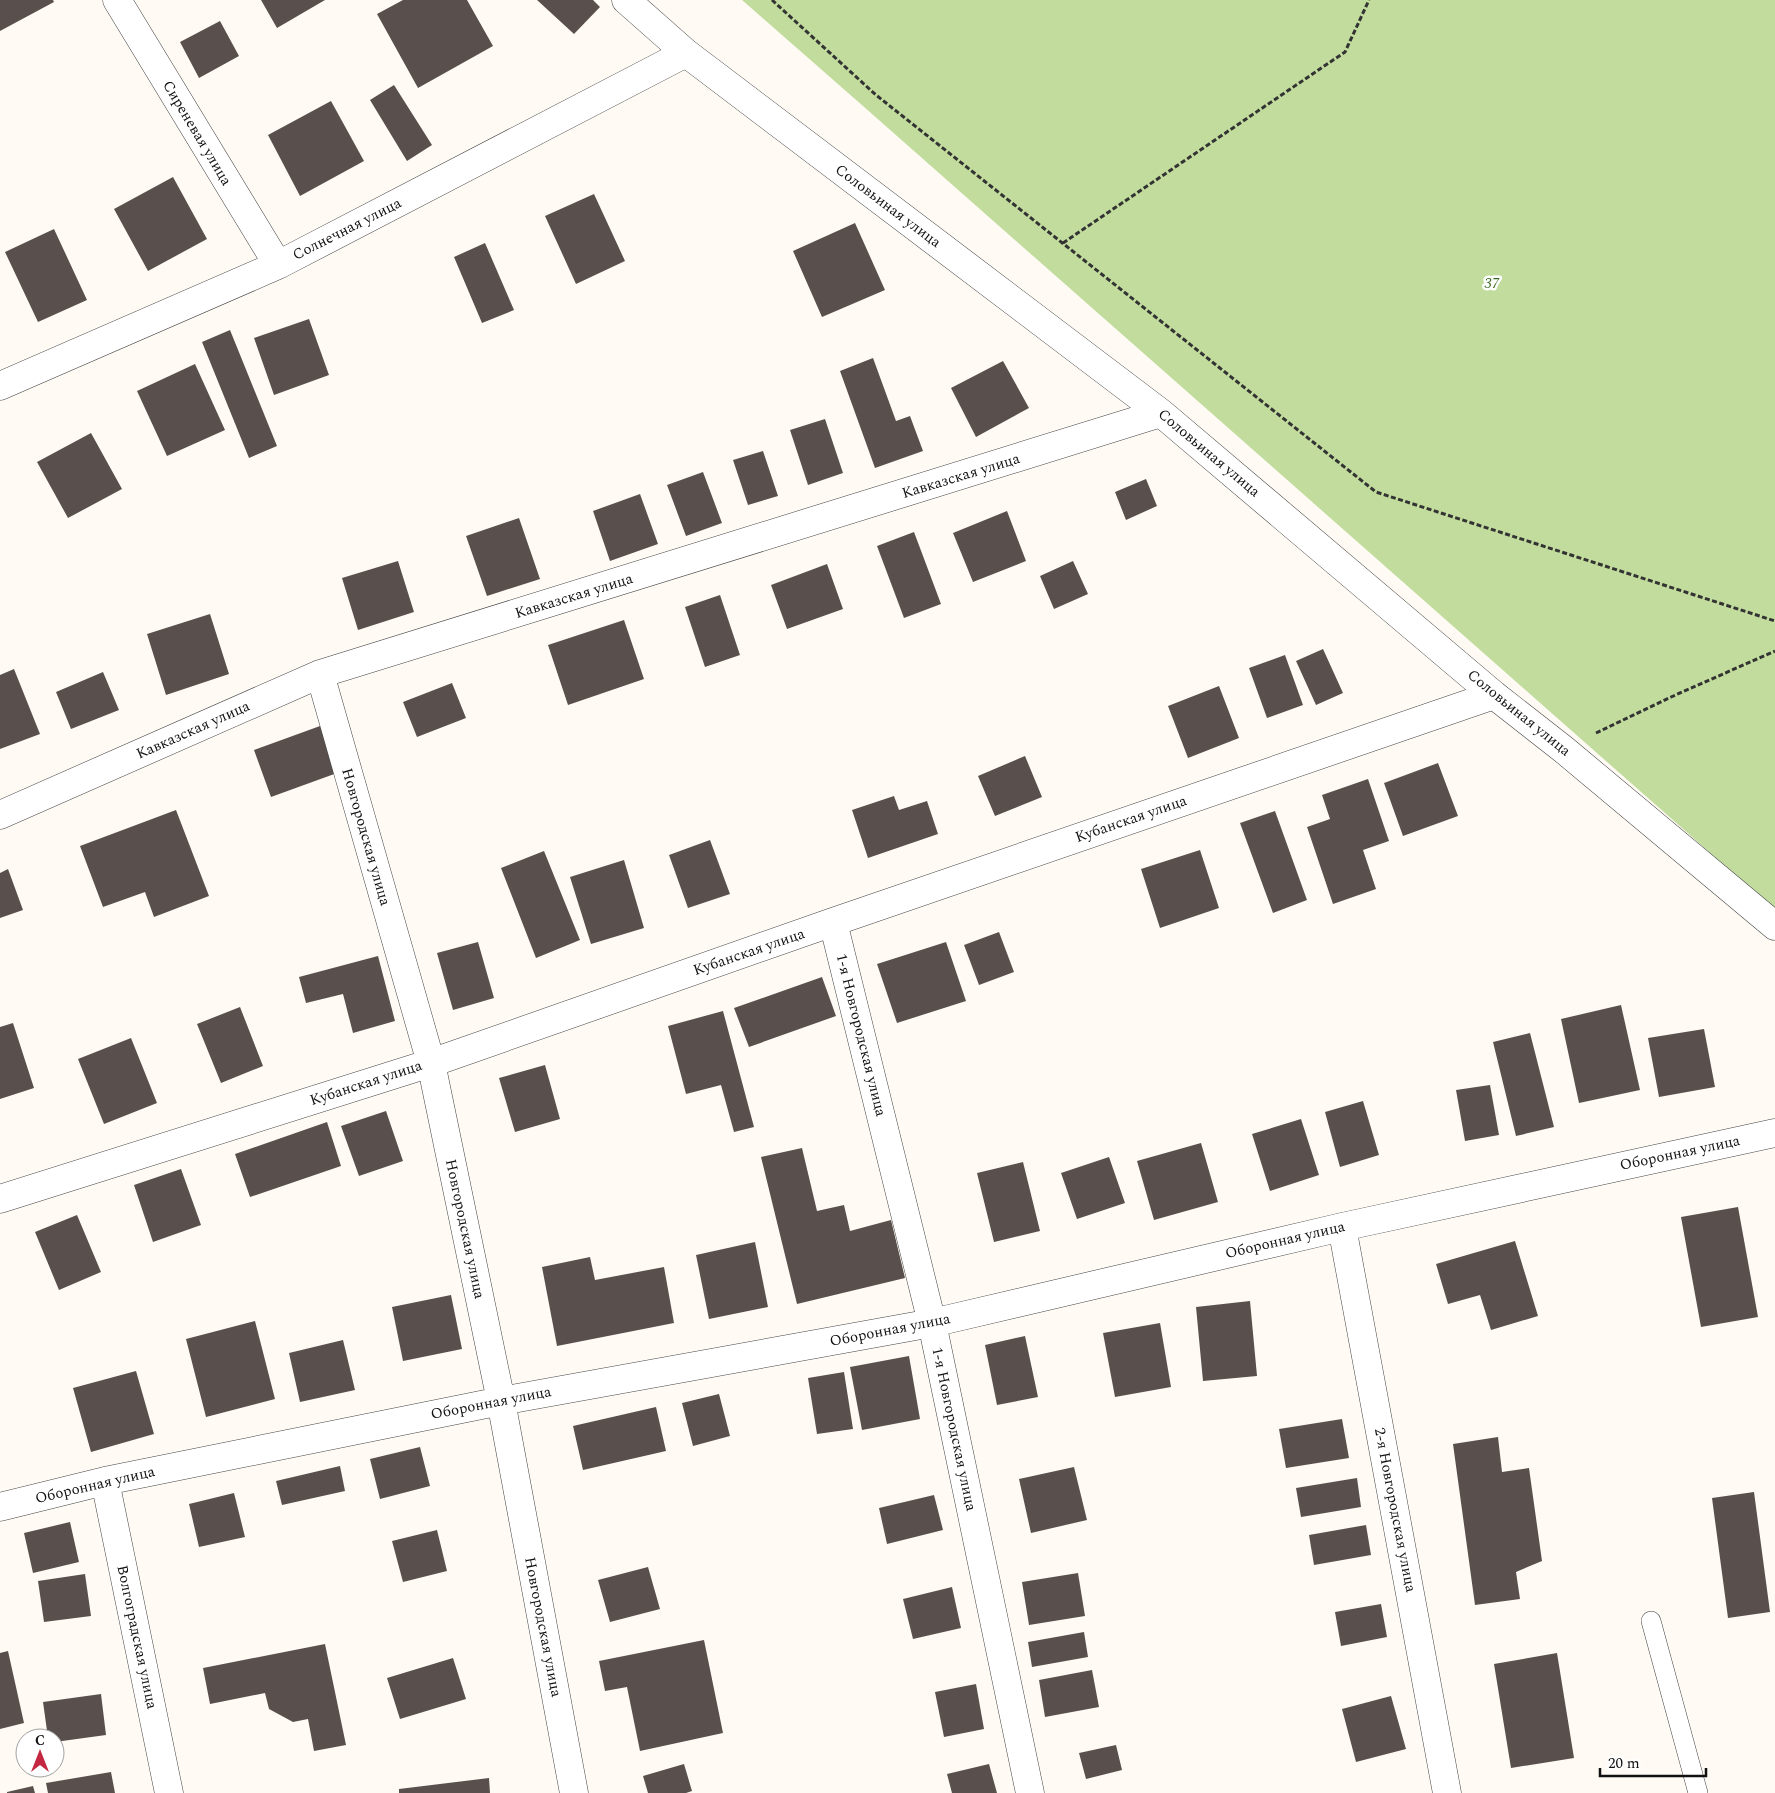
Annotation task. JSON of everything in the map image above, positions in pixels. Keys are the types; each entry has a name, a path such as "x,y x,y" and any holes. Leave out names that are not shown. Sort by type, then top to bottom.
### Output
{"street":[{"name":"Сиреневая улица","path":"117,0 278,266"},
{"name":"Соловьиная улица","path":"626,0 686,53 1162,413 1494,694 1564,749 1775,926"},
{"name":"Солнечная улица","path":"0,386 278,266 686,53"},
{"name":"Кавказская улица","path":"0,815 320,674 1162,413"},
{"name":"Новгородская улица","path":"320,674 431,1063 501,1401 574,1793"},
{"name":"Кубанская улица","path":"0,1199 431,1063 1494,694"},
{"name":"1-я Новгородская улица","path":"833,922 932,1323 1030,1793"},
{"name":"Оборонная улица","path":"0,1507 105,1480 501,1401 932,1323 1342,1227 1775,1133"},
{"name":"2-я Новгородская улица","path":"1342,1227 1447,1793"},
{"name":"Волгоградская улица","path":"105,1480 170,1793"}],"lane":[{"path":"1651,1621 1698,1793"}],"path":[{"path":"772,0 876,95 1376,492 1775,622"},
{"path":"1063,243 1345,52 1369,0"},
{"path":"1564,749 1671,697 1775,651"}],"green space":[{"name":"37","path":"742,0 1775,0 1775,910 863,106"}],"building":[{"path":"0,0 53,0 54,2 0,31"},
{"path":"261,0 325,0 277,28"},
{"path":"403,0 467,0 493,46 418,88 377,14"},
{"path":"537,0 593,0 600,7 574,34"},
{"path":"220,21 239,56 199,78 180,42"},
{"path":"394,85 432,145 407,161 370,100"},
{"path":"331,101 364,161 300,196 268,135"},
{"path":"173,177 207,239 148,271 114,209"},
{"path":"594,194 625,261 576,284 545,216"},
{"path":"855,223 885,290 822,317 793,251"},
{"path":"54,229 87,300 38,322 5,252"},
{"path":"485,243 514,310 482,323 454,257"},
{"path":"309,319 329,375 274,395 254,338"},
{"path":"230,330 277,446 249,458 202,342"},
{"path":"873,358 896,421 910,416 923,451 875,468 840,371"},
{"path":"1003,361 1029,408 976,437 951,388"},
{"path":"195,364 225,430 167,456 137,391"},
{"path":"825,419 843,473 808,485 790,430"},
{"path":"91,433 122,489 68,518 37,462"},
{"path":"763,451 778,496 748,505 733,460"},
{"path":"703,472 722,523 686,536 667,485"},
{"path":"1146,479 1157,506 1126,520 1115,492"},
{"path":"640,494 658,544 610,561 593,511"},
{"path":"1007,511 1026,561 973,582 953,533"},
{"path":"519,518 540,579 487,596 466,536"},
{"path":"914,532 941,604 904,618 877,546"},
{"path":"398,561 414,612 358,630 342,578"},
{"path":"1073,561 1088,594 1054,609 1040,576"},
{"path":"827,564 843,609 787,629 771,585"},
{"path":"720,595 740,655 705,667 685,607"},
{"path":"210,614 229,674 166,695 147,634"},
{"path":"624,620 644,679 568,705 548,645"},
{"path":"1323,649 1343,693 1316,705 1296,661"},
{"path":"1285,655 1303,705 1267,718 1249,668"},
{"path":"14,669 40,734 0,749 0,675"},
{"path":"103,672 119,710 71,729 56,692"},
{"path":"452,683 466,718 417,737 403,702"},
{"path":"1219,686 1239,738 1188,758 1168,706"},
{"path":"320,726 337,773 271,797 254,750"},
{"path":"1025,756 1042,797 995,816 978,776"},
{"path":"1438,763 1458,816 1403,836 1384,783"},
{"path":"1368,779 1389,841 1363,850 1376,889 1333,904 1307,827 1330,819 1322,795"},
{"path":"894,796 899,810 927,801 938,834 868,858 852,810"},
{"path":"176,810 209,896 154,917 145,892 103,907 80,846"},
{"path":"1275,811 1307,900 1273,913 1240,823"},
{"path":"710,840 730,894 688,908 669,855"},
{"path":"1200,850 1219,908 1160,928 1141,869"},
{"path":"544,851 580,940 536,958 501,868"},
{"path":"624,860 644,928 591,944 570,877"},
{"path":"8,869 23,910 0,918 0,873"},
{"path":"999,932 1014,972 979,985 964,945"},
{"path":"478,942 494,998 453,1010 437,953"},
{"path":"946,942 966,1001 897,1023 877,964"},
{"path":"378,956 395,1021 353,1033 343,994 306,1003 299,977"},
{"path":"822,977 836,1016 749,1047 734,1008"},
{"path":"1621,1005 1640,1090 1579,1103 1561,1019"},
{"path":"240,1007 263,1066 221,1083 197,1024"},
{"path":"723,1011 754,1127 734,1132 721,1085 686,1094 668,1026"},
{"path":"13,1023 34,1088 0,1099 0,1027"},
{"path":"1704,1029 1715,1087 1659,1097 1648,1038"},
{"path":"1530,1033 1554,1127 1516,1136 1493,1042"},
{"path":"131,1038 157,1103 104,1124 78,1059"},
{"path":"545,1065 560,1119 515,1132 499,1078"},
{"path":"1490,1085 1499,1135 1465,1141 1456,1090"},
{"path":"1363,1101 1379,1155 1340,1167 1325,1112"},
{"path":"386,1111 403,1161 359,1176 341,1126"},
{"path":"1301,1119 1319,1175 1270,1191 1252,1134"},
{"path":"327,1122 341,1166 250,1197 235,1154"},
{"path":"1201,1143 1218,1202 1154,1220 1137,1161"},
{"path":"802,1148 817,1211 844,1205 850,1231 891,1220 905,1278 797,1304 761,1157"},
{"path":"1109,1157 1125,1203 1077,1219 1061,1173"},
{"path":"1023,1162 1040,1231 994,1242 977,1173"},
{"path":"181,1169 201,1225 153,1242 134,1185"},
{"path":"1738,1207 1758,1317 1701,1327 1681,1217"},
{"path":"77,1215 101,1272 59,1290 35,1232"},
{"path":"1515,1241 1538,1316 1491,1330 1480,1295 1448,1304 1436,1264"},
{"path":"755,1242 768,1307 709,1319 696,1255"},
{"path":"590,1257 595,1280 664,1267 674,1323 557,1346 542,1267"},
{"path":"451,1295 462,1349 403,1361 392,1307"},
{"path":"1250,1301 1257,1376 1203,1381 1196,1307"},
{"path":"255,1321 275,1399 206,1417 186,1339"},
{"path":"1160,1323 1171,1387 1115,1397 1103,1333"},
{"path":"1025,1336 1038,1397 997,1405 985,1345"},
{"path":"343,1340 355,1390 300,1402 289,1353"},
{"path":"909,1356 920,1419 862,1430 850,1367"},
{"path":"136,1371 154,1434 91,1452 73,1388"},
{"path":"844,1372 853,1429 817,1434 808,1378"},
{"path":"719,1394 730,1436 693,1446 682,1403"},
{"path":"656,1407 666,1451 583,1470 573,1426"},
{"path":"1342,1419 1349,1458 1286,1468 1279,1429"},
{"path":"1498,1437 1502,1472 1529,1468 1542,1561 1516,1572 1520,1599 1475,1605 1453,1444"},
{"path":"420,1447 430,1486 380,1499 370,1459"},
{"path":"340,1466 345,1491 282,1505 276,1481"},
{"path":"1074,1467 1087,1520 1031,1533 1019,1479"},
{"path":"1357,1478 1361,1507 1301,1517 1296,1488"},
{"path":"1754,1492 1770,1612 1728,1618 1712,1498"},
{"path":"234,1493 245,1537 199,1547 189,1504"},
{"path":"934,1495 943,1530 887,1544 879,1508"},
{"path":"70,1522 79,1562 33,1573 24,1533"},
{"path":"1366,1525 1371,1555 1314,1565 1309,1535"},
{"path":"437,1530 447,1571 403,1582 392,1541"},
{"path":"648,1567 660,1609 610,1622 598,1580"},
{"path":"1078,1573 1085,1616 1029,1625 1022,1582"},
{"path":"85,1574 91,1616 44,1622 38,1581"},
{"path":"952,1587 961,1628 913,1639 903,1599"},
{"path":"1381,1604 1387,1637 1341,1646 1335,1612"},
{"path":"1084,1632 1088,1657 1032,1667 1028,1642"},
{"path":"704,1640 723,1733 640,1751 627,1687 605,1691 599,1661"},
{"path":"325,1644 346,1745 314,1751 308,1719 293,1722 269,1709 265,1693 210,1704 203,1668"},
{"path":"8,1651 24,1723 0,1729 0,1653"},
{"path":"1557,1653 1574,1758 1511,1768 1494,1664"},
{"path":"453,1658 466,1699 400,1719 387,1678"},
{"path":"1092,1670 1099,1707 1045,1717 1039,1680"},
{"path":"976,1684 984,1729 944,1737 935,1692"},
{"path":"101,1694 106,1735 65,1741 65,1728 47,1728 43,1702"},
{"path":"1391,1696 1406,1749 1356,1762 1342,1709"},
{"path":"1116,1745 1122,1770 1086,1779 1079,1753"},
{"path":"684,1764 692,1791 686,1793 648,1793 643,1776"},
{"path":"989,1764 997,1793 952,1793 947,1774"},
{"path":"111,1772 115,1793 48,1793 46,1783"},
{"path":"489,1778 490,1793 399,1793 399,1789"},
{"path":"33,1786 35,1793 7,1793 7,1792"}]}
